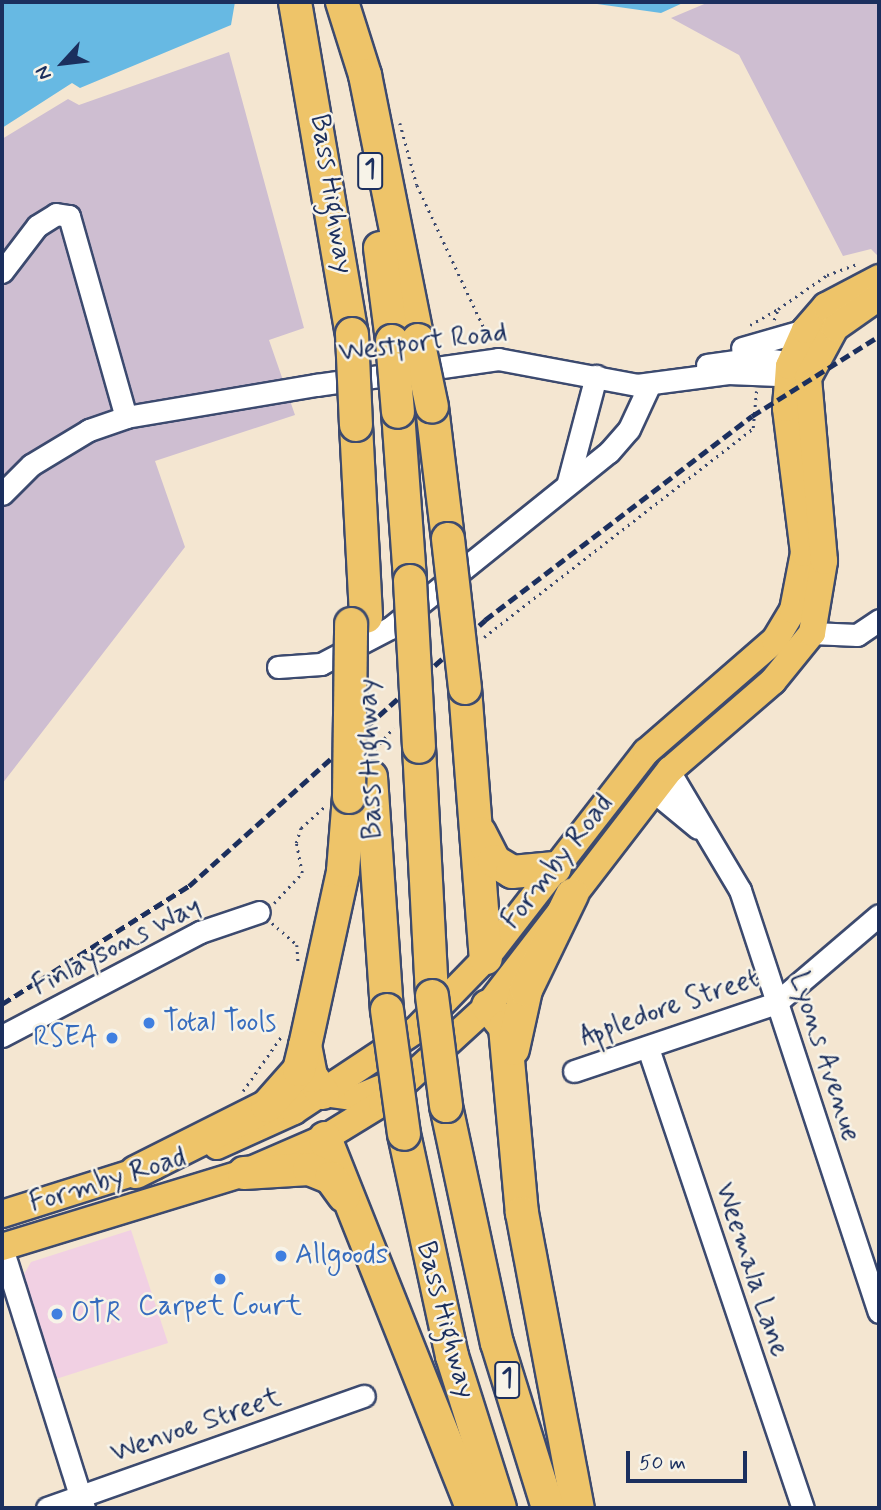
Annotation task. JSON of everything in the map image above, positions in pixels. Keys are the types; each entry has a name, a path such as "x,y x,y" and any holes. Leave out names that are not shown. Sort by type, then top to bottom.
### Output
{"highway":[{"name":"Bass Highway","path":"295,2 352,334 359,620 355,783 404,1134 452,1356 500,1508"},
{"path":"341,2 365,75 405,341 432,407 465,688 486,958"},
{"name":"Bass Highway","path":"405,341 398,412 410,581 432,996 446,1106 497,1343 548,1508"},
{"path":"136,1172 267,1106 299,1069 294,1041 342,871 355,783"},
{"path":"477,822 484,845 503,868 528,874 555,868"},
{"path":"512,1086 526,990 572,895"},
{"path":"488,1006 505,1027 522,1213 578,1508"},
{"path":"294,1041 311,1076 329,1095"},
{"path":"325,1138 350,1207 472,1508"},
{"path":"244,1173 291,1167 318,1172 335,1182 350,1207"}],"main road":[{"path":"799,370 806,330 833,300 879,278"},
{"path":"799,370 835,328 879,297"},
{"name":"Formby Road","path":"2,1214 244,1135 329,1095 416,1030 486,958 652,745 760,656 787,622 804,553 799,370"},
{"name":"Formby Road","path":"2,1247 244,1173 325,1138 383,1103 488,1006 661,781 773,681 812,632 824,561 799,370"},
{"path":"787,622 812,632"},
{"path":"652,745 661,781"},
{"path":"630,770 661,781"},
{"path":"416,1030 454,1006 488,1006 486,958"},
{"path":"325,1138 329,1095 367,1095 423,1067"}],"street":[{"path":"2,272 37,226 49,216 69,216 127,417"},
{"path":"278,667 320,664 390,628 619,442 654,385 806,330"},
{"name":"Westport Road","path":"5,479 61,445 127,417 316,385 498,359 654,385 728,373 799,370"},
{"path":"702,366 736,359 799,370"},
{"path":"565,487 580,454 596,376"},
{"path":"812,632 856,635 879,620"},
{"name":"Lyons Avenue","path":"661,781 727,861 879,1312"},
{"name":"Finlaysons Way","path":"2,1036 200,932 259,912"},
{"name":"Appledore Street","path":"574,1071 776,1003 879,915"},
{"name":"Weemala Lane","path":"648,1048 718,1255 738,1324 803,1508"},
{"path":"2,1247 82,1502"},
{"name":"Wenvoe Street","path":"47,1508 82,1502 364,1396"}],"path":[{"path":"397,109 417,185 498,359"},
{"path":"744,328 778,309"},
{"path":"481,640 753,428 751,407"},
{"path":"299,969 297,945 259,912 292,890 302,873 296,844 301,828 355,783 396,725"},
{"path":"237,1098 294,1041"}],"shaded area":[{"path":"709,2 879,2 879,257 871,249 843,256 739,55 671,18"},
{"path":"229,52 304,328 269,340 295,415 155,461 185,547 2,784 2,139 68,99 79,105"},
{"path":"131,1230 168,1343 56,1379 23,1276 31,1262"}],"water":[{"path":"2,2 235,2 231,25 80,88 72,83 2,128"},
{"path":"583,2 685,2 661,13"}],"railway":[{"path":"2,1004 189,886 485,620 752,416 879,336"}],"place":[{"name":"Total Tools","path":"149,1023"},
{"name":"RSEA","path":"112,1038"},
{"name":"Allgoods","path":"281,1256"},
{"name":"Carpet Court","path":"220,1279"},
{"name":"OTR","path":"57,1314"}]}
